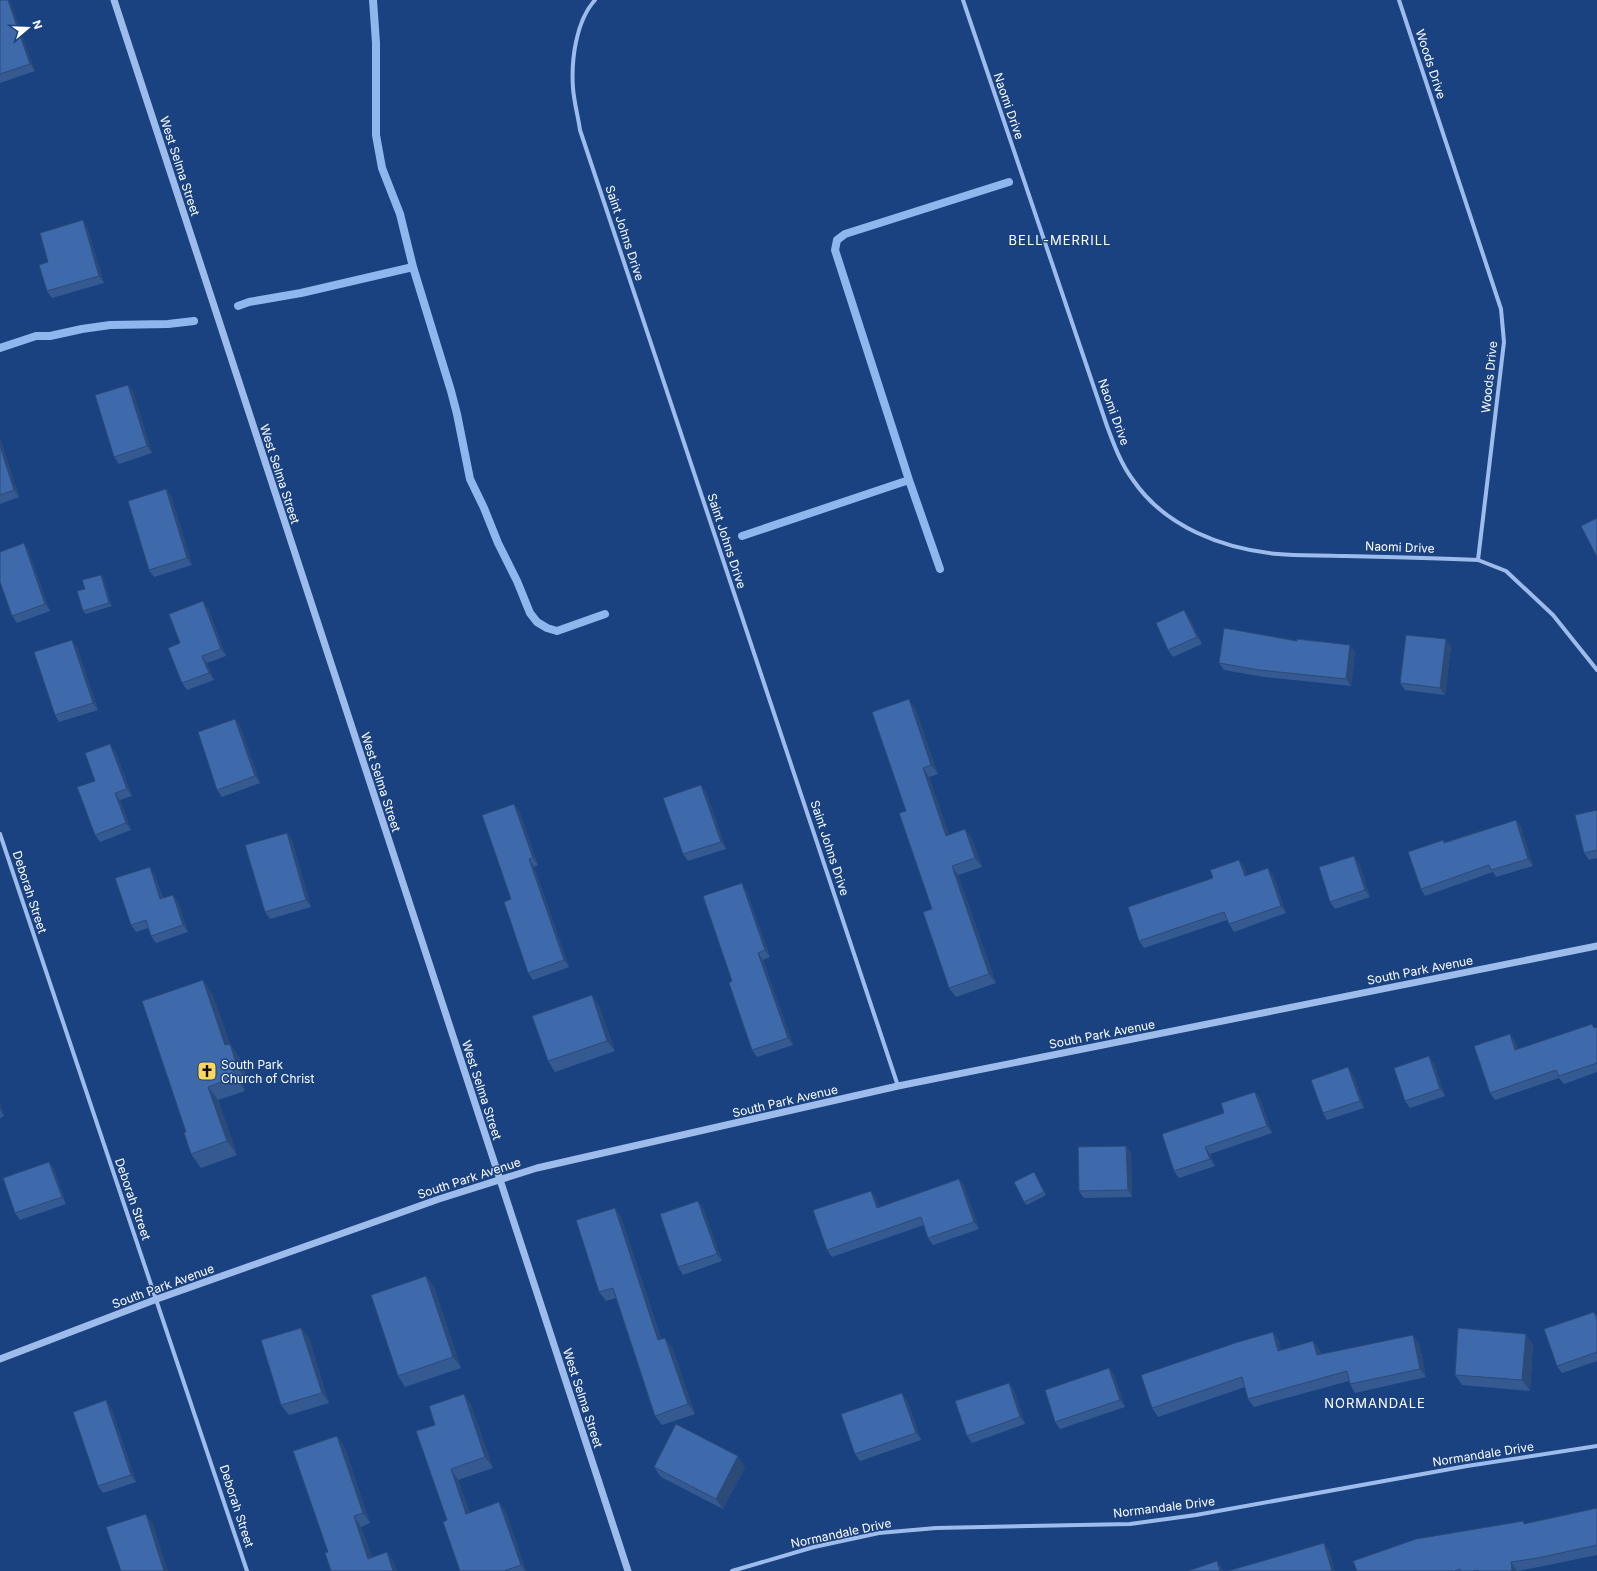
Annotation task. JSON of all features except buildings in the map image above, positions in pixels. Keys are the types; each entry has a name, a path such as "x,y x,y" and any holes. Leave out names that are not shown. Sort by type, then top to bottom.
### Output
{"street":[{"name":"West Selma Street","path":"114,0 628,1571"},
{"name":"Saint Johns Drive","path":"595,0 580,27 573,55 573,88 580,130 898,1086"},
{"name":"Naomi Drive","path":"962,0 1118,455 1133,481 1155,505 1183,525 1212,540 1241,548 1278,554 1478,560"},
{"name":"Woods Drive","path":"1399,0 1501,309 1504,342 1478,560"},
{"path":"1478,560 1506,571 1553,616 1597,670"},
{"name":"Deborah Street","path":"0,834 247,1571"},
{"name":"South Park Avenue","path":"0,1359 157,1299 438,1199 537,1168 898,1086 1597,946"},
{"name":"Normandale Drive","path":"732,1571 814,1547 879,1533 936,1528 1130,1524 1196,1515 1467,1466 1597,1446"}],"waterway":[{"path":"373,0 376,43 376,135 382,168 400,214 413,267 451,391 470,479 484,508 498,543 517,581 530,613 537,622 547,628 557,631 605,614"},
{"path":"940,569 909,480 835,250 837,240 845,234 1009,182"},
{"path":"238,306 249,302 301,293 413,267"},
{"path":"0,348 36,336 50,336 110,325 168,324 194,321"},
{"path":"742,536 909,480"}],"place":[{"name":"South Park Church of Christ","path":"207,1071"}],"district":[{"name":"BELL-MERRILL","path":"1060,240"},
{"name":"NORMANDALE","path":"1375,1403"}]}
